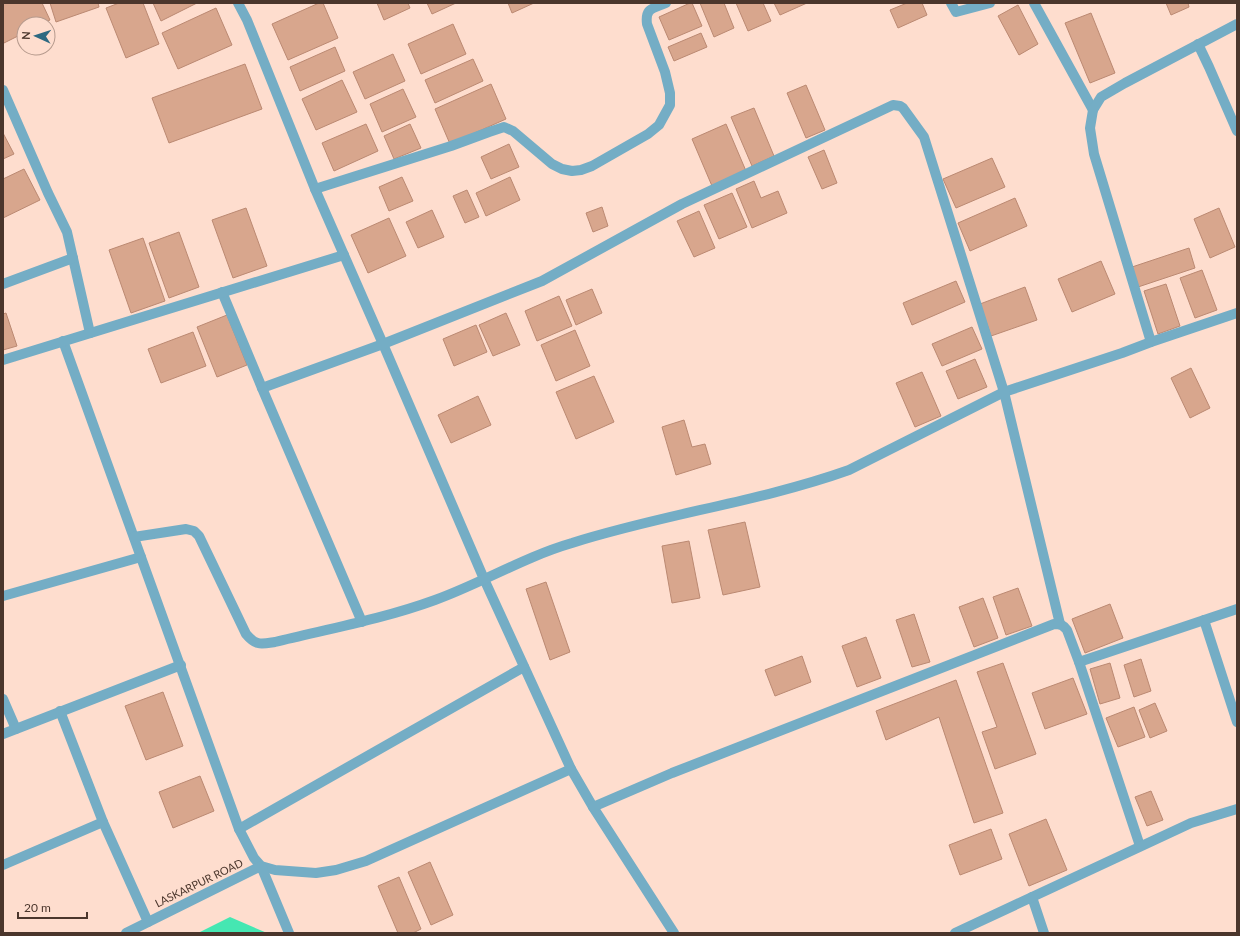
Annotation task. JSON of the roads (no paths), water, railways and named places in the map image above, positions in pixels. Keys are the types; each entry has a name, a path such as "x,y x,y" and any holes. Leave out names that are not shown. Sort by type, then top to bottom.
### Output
{"street":[{"path":"238,3 247,20 314,189 383,344 484,579 571,770 674,933"},
{"path":"314,189 451,146 504,127 513,131 552,164 562,169 572,171 581,170 592,166 648,134 659,125 670,105 670,92 665,72 647,24 646,16 648,11 666,3"},
{"path":"951,3 956,12 990,3"},
{"path":"1034,3 1093,110"},
{"path":"1151,342 1094,154 1090,128 1093,110 1101,97 1237,24"},
{"path":"1198,44 1210,66 1237,131"},
{"path":"3,90 48,193 67,232 90,333"},
{"path":"262,388 383,344 542,281 682,204 893,104 900,106 924,137 1004,392 1060,624"},
{"path":"3,360 344,255"},
{"path":"3,284 73,258"},
{"path":"222,292 362,622"},
{"path":"134,538 186,529 194,531 199,536 246,634 252,641 260,644 275,642 362,622 435,600 554,548 591,537 792,488 842,472 894,448 1004,392 1237,313"},
{"path":"63,341 239,829 254,858 261,866 289,933"},
{"path":"3,596 141,557"},
{"path":"1079,662 1237,609"},
{"path":"1204,620 1237,722"},
{"path":"593,807 672,773 1054,624 1060,624 1067,630 1079,662 1140,846"},
{"path":"3,734 181,665"},
{"path":"239,829 524,667"},
{"path":"3,699 16,729"},
{"path":"60,711 103,822 148,922"},
{"path":"261,866 275,870 316,873 336,870 366,861 571,770"},
{"path":"955,933 1191,823 1237,809"},
{"path":"3,865 103,822"},
{"name":"LASKARPUR ROAD","path":"126,933 261,866"},
{"path":"1032,897 1044,933"}]}
